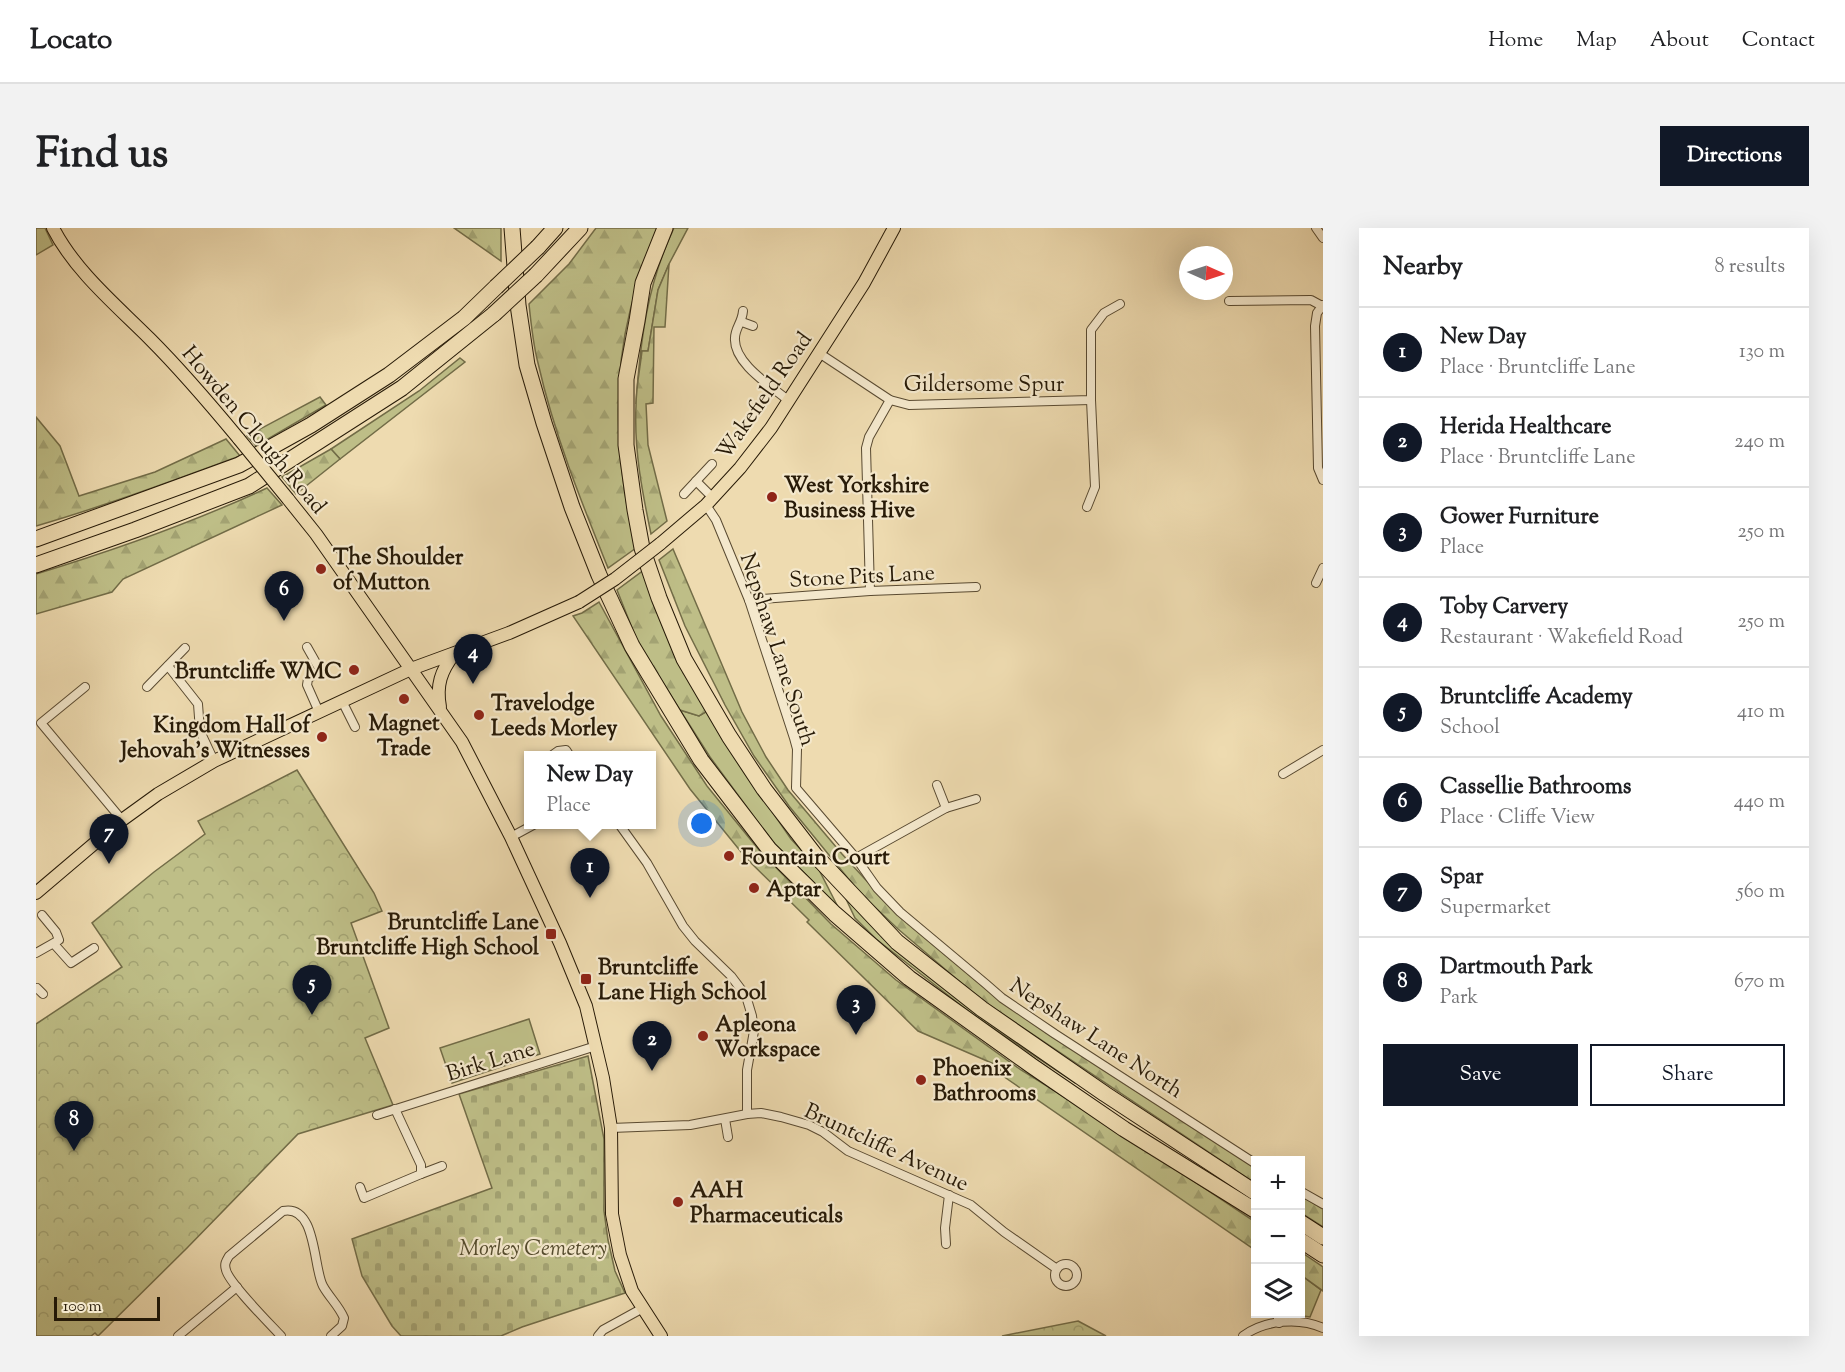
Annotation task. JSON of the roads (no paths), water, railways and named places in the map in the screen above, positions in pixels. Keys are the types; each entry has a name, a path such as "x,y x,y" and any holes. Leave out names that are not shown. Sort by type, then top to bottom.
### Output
{"highway":[{"path":"512,228 518,304 527,365 572,507 599,575 632,646 701,760 769,849 835,914 909,978 1124,1129 1251,1207"},
{"path":"36,539 239,465 300,431 389,375 464,318 555,228"},
{"path":"36,565 249,486 402,388 494,315 580,228"},
{"path":"665,228 644,283 626,379 626,445 642,548 659,598 684,658 729,736 764,789 815,855 897,942 982,1009 1105,1094 1251,1189"},
{"path":"1305,1225 1323,1237"},
{"path":"1305,1243 1323,1255"}],"main road":[{"name":"Howden Clough Road","path":"53,228 70,256 189,379 316,534 462,742 511,837 586,1006 611,1128 612,1214 615,1233 625,1274 632,1291 661,1336"},
{"name":"Wakefield Road","path":"36,894 122,820 158,794 214,761 411,669 509,633 579,602 642,560 709,502 740,468 771,428 864,283 894,228"},
{"path":"440,711 438,698 440,678 455,653"}],"street":[{"path":"1316,228 1323,238"},
{"path":"1229,301 1311,300 1322,305 1317,314 1315,326 1318,468 1323,480"},
{"name":"Gildersome Spur","path":"1087,507 1095,487 1091,330 1104,313 1120,304"},
{"path":"743,312 742,322 735,331 734,342 739,356 755,374 789,401"},
{"path":"742,322 753,326"},
{"name":"Gildersome Spur","path":"819,353 890,400 909,405 1091,400"},
{"path":"870,591 866,448 869,437 890,400"},
{"path":"684,494 712,464"},
{"name":"Nepshaw Lane South","path":"696,481 709,502 749,600 797,749 796,788 855,858 876,888 924,933"},
{"path":"1316,583 1323,568"},
{"name":"Stone Pits Lane","path":"749,600 870,591 976,587"},
{"path":"307,647 320,670 308,679 307,685 319,712"},
{"path":"147,687 186,648"},
{"path":"168,666 198,704 200,731 214,761"},
{"path":"85,687 41,723 122,820"},
{"path":"342,702 355,727"},
{"path":"1283,774 1323,750"},
{"path":"937,785 946,808"},
{"path":"855,858 946,808 976,799"},
{"path":"511,837 526,829"},
{"path":"622,829 647,862 683,926 731,976 746,996 754,1031 747,1070 747,1114"},
{"path":"36,952 59,940 56,932 42,915"},
{"name":"Nepshaw Lane North","path":"924,933 1002,998 1251,1161"},
{"path":"54,944 71,963 94,948"},
{"name":"Birk Lane","path":"377,1115 596,1046"},
{"path":"394,1109 421,1165 421,1174"},
{"name":"Bruntcliffe Avenue","path":"611,1128 667,1127 761,1113 808,1125 823,1132 848,1151 971,1205 1004,1232 1057,1269"},
{"path":"725,1119 728,1137"},
{"path":"360,1187 364,1198 442,1166"},
{"path":"1305,1194 1323,1204"},
{"path":"946,1244 945,1228 949,1195"},
{"path":"281,1336 237,1287 228,1275 225,1265 226,1260 283,1211 294,1211 306,1224 312,1236 322,1286 344,1318 342,1326 330,1336"},
{"path":"178,1336 237,1287"},
{"path":"598,1336 603,1330 643,1308"},
{"path":"1243,1336 1278,1318 1323,1328"}],"place":[{"name":"West Yorkshire Business Hive","path":"772,497"},
{"name":"The Shoulder of Mutton","path":"321,569"},
{"name":"Cassellie Bathrooms","path":"284,621"},
{"name":"Bruntcliffe WMC","path":"354,670"},
{"name":"Toby Carvery","path":"473,684"},
{"name":"Magnet Trade","path":"404,699"},
{"name":"Travelodge Leeds Morley","path":"479,715"},
{"name":"Kingdom Hall of Jehovah's Witnesses","path":"322,737"},
{"name":"Fountain Court","path":"729,856"},
{"name":"Spar","path":"109,864"},
{"name":"Aptar","path":"754,888"},
{"name":"New Day","path":"590,898"},
{"name":"Bruntcliffe Lane Bruntcliffe High School","path":"551,934"},
{"name":"Bruntcliffe Lane High School","path":"586,979"},
{"name":"Bruntcliffe Academy","path":"312,1015"},
{"name":"Gower Furniture","path":"856,1035"},
{"name":"Apleona Workspace","path":"703,1036"},
{"name":"Herida Healthcare","path":"652,1071"},
{"name":"Phoenix Bathrooms","path":"921,1080"},
{"name":"Dartmouth Park","path":"74,1151"},
{"name":"AAH Pharmaceuticals","path":"678,1202"}],"park label":[{"name":"Morley Cemetery","path":"533,1247"}]}
